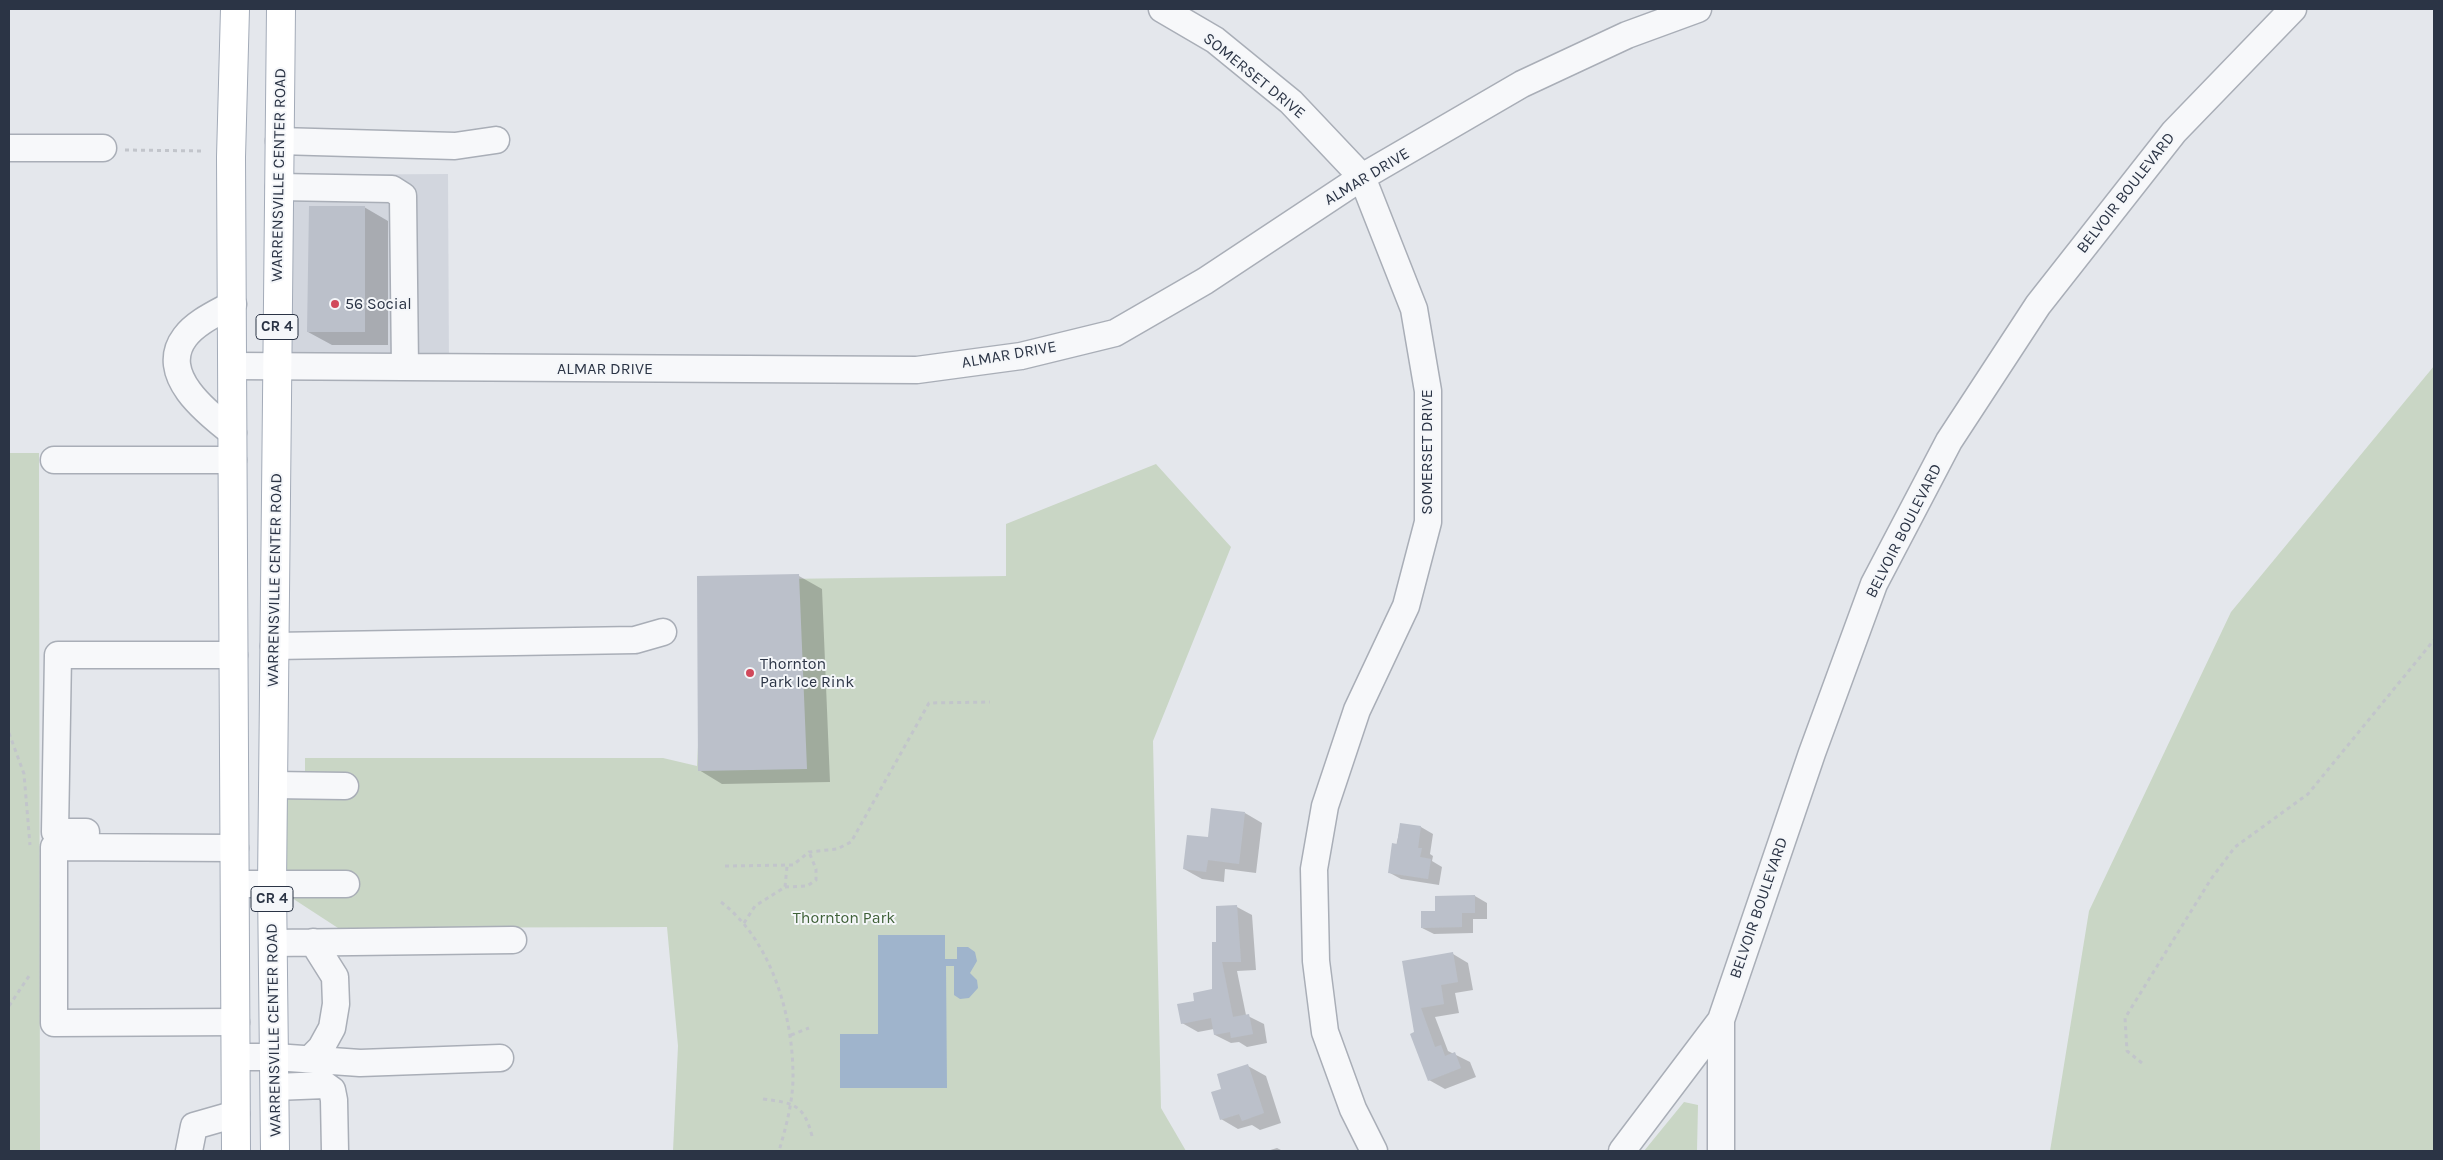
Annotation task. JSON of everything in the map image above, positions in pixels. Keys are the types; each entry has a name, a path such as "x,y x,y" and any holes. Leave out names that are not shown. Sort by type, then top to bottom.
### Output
{"main road":[{"path":"235,9 231,156 236,1151"},
{"name":"WARRENSVILLE CENTER ROAD","path":"276,1151 272,885 281,9"}],"street":[{"name":"SOMERSET DRIVE","path":"1162,9 1215,40 1291,102 1362,177 1414,309 1428,391 1428,522 1406,606 1357,710 1324,806 1314,869 1316,961 1325,1032 1353,1109 1374,1151"},
{"name":"ALMAR DRIVE","path":"233,366 916,370 1021,356 1115,333 1205,281 1362,177 1522,84 1627,35 1698,9"},
{"name":"BELVOIR BOULEVARD","path":"1721,1151 1721,1020 1812,753 1874,584 1950,441 2038,305 2168,140 2294,9"},
{"path":"279,141 455,146 496,140"},
{"path":"9,148 114,149"},
{"path":"279,187 392,189 403,196 405,367"},
{"path":"233,304 200,324 184,337 178,355 179,372 185,388 209,415 233,433"},
{"path":"54,460 233,460"},
{"path":"274,646 635,640 663,632"},
{"path":"234,656 58,656 55,832 207,832 235,841"},
{"path":"273,784 345,786"},
{"path":"235,841 54,847 54,1023 236,1022"},
{"path":"235,884 346,884"},
{"path":"273,943 513,940"},
{"path":"310,1059 321,1048 332,1028 336,1004 335,977 313,942"},
{"path":"1622,1151 1721,1020"},
{"path":"236,1058 275,1057 360,1063 500,1058"},
{"path":"275,1087 325,1085 332,1090 334,1100 334,1151"},
{"path":"189,1151 194,1126 236,1114"}],"path":[{"path":"114,149 205,151"},
{"path":"2142,1063 2127,1051 2125,1018 2211,879 2235,847 2308,794 2434,640"},
{"path":"725,866 793,865 809,852 837,849 851,842 930,703 990,702"},
{"path":"9,733 24,774 30,847"},
{"path":"744,922 755,906 785,887 807,886 816,880 816,869 809,852"},
{"path":"785,887 787,866"},
{"path":"721,902 744,922 763,953 780,994 791,1035 793,1078 790,1103 779,1151"},
{"path":"9,1006 29,977 29,968"},
{"path":"791,1035 809,1028"},
{"path":"763,1098 790,1103 807,1118 812,1136"}],"shaded area":[{"path":"448,174 449,368 277,367 279,175"}],"green space":[{"path":"2434,366 2434,1151 2050,1151 2089,911 2231,612"},
{"path":"9,453 39,453 40,1151 9,1151"},
{"name":"Thornton Park","path":"1156,464 1231,547 1153,741 1161,1108 1186,1151 673,1151 678,1046 667,927 338,928 272,885 273,785 305,785 305,758 663,758 697,766 706,580 1006,576 1006,524"},
{"path":"1684,1102 1698,1105 1697,1151 1644,1151"}],"water":[{"path":"878,935 945,935 945,959 957,959 957,947 968,947 975,952 977,961 970,973 977,980 978,988 969,998 960,999 954,995 954,966 946,966 947,1088 840,1088 840,1034 878,1034"}],"building":[{"path":"309,206 365,206 365,332 307,332"},
{"name":"Thornton Park Ice Rink","path":"799,574 807,769 698,771 697,576"},
{"path":"1211,808 1245,812 1239,864 1208,860 1206,872 1183,869 1187,835 1208,837"},
{"path":"1400,823 1421,826 1418,848 1422,848 1420,857 1431,859 1428,879 1388,873 1392,843 1397,844"},
{"path":"1475,895 1475,913 1462,913 1462,927 1421,928 1421,911 1435,911 1435,896"},
{"path":"1237,905 1241,962 1222,962 1233,1017 1249,1014 1253,1034 1231,1038 1230,1032 1214,1035 1211,1018 1181,1024 1177,1004 1194,1001 1193,993 1212,989 1212,942 1216,942 1216,906"},
{"path":"1453,952 1458,982 1441,985 1444,1004 1421,1008 1435,1047 1441,1045 1445,1056 1455,1052 1461,1068 1428,1081 1410,1034 1414,1032 1402,961"},
{"path":"1248,1064 1264,1113 1242,1121 1239,1114 1220,1120 1211,1092 1221,1089 1217,1074"}],"place":[{"name":"56 Social","path":"335,304"},
{"name":"Thornton Park Ice Rink","path":"750,673"}]}
